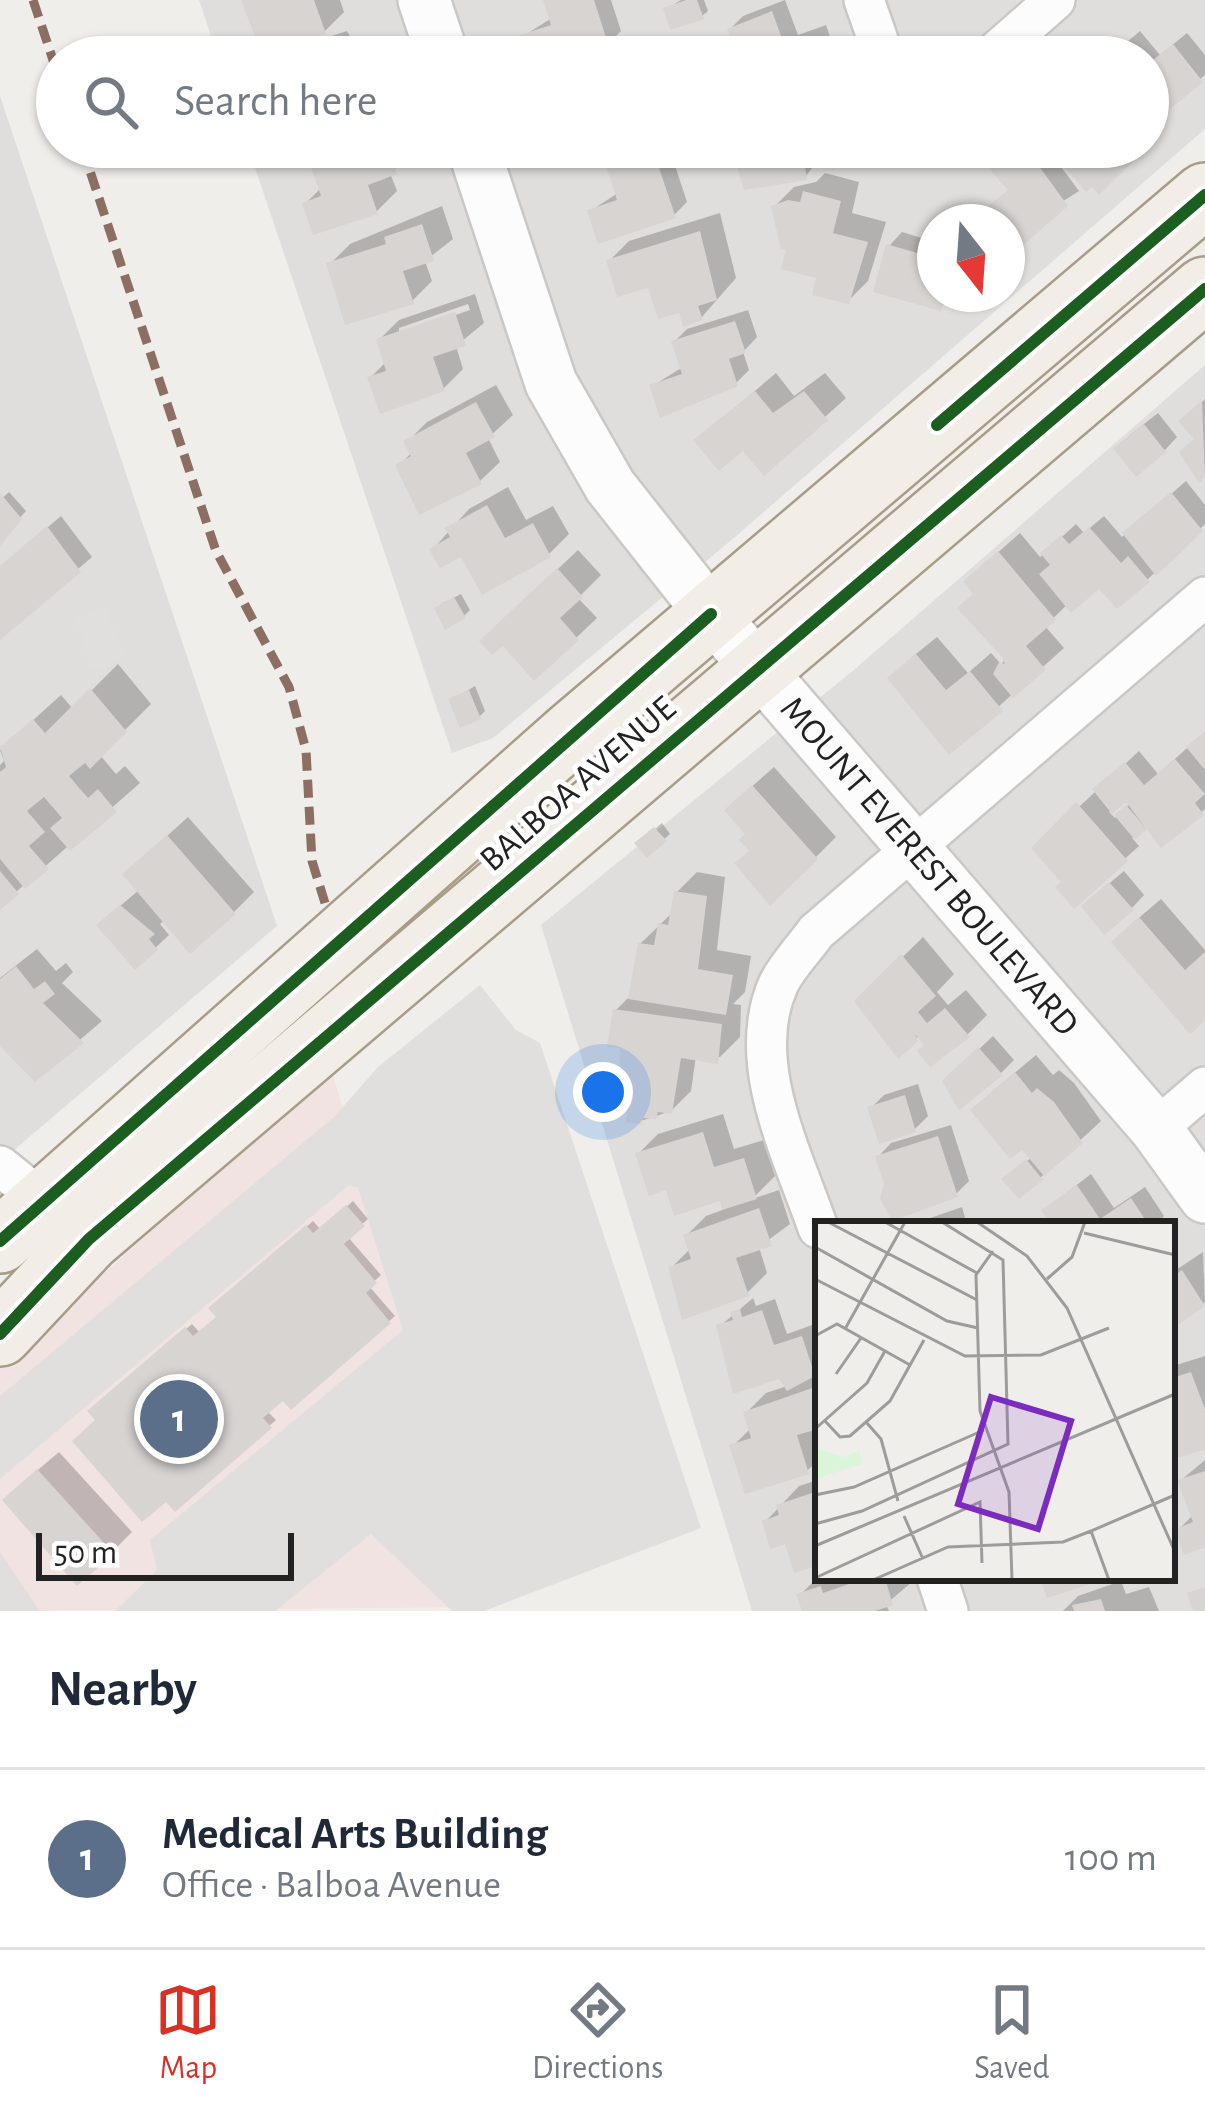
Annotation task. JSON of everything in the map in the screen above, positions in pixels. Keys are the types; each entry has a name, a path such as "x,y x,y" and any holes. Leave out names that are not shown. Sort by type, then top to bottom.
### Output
{"main road":[{"name":"BALBOA AVENUE","path":"0,1334 34,1212 711,614 1205,195"},
{"name":"BALBOA AVENUE","path":"34,1212 758,668 1205,289"}],"street":[{"path":"424,0 436,36"},
{"path":"864,0 877,36"},
{"path":"1014,36 1055,0"},
{"name":"MOUNT EVEREST BOULEVARD","path":"480,168 551,383 610,486 711,614 1156,1129 1205,1197"},
{"path":"816,1221 772,1091 766,1036 778,985 816,932 1205,597"},
{"path":"1156,1129 1205,1087"},
{"path":"938,1581 948,1611"}],"shaded area":[{"path":"199,0 1205,0 1205,129 1169,160 1169,36 211,36"},
{"path":"0,96 277,926 0,1162"},
{"path":"255,168 1160,168 1025,285 1025,204 917,204 917,312 994,312 493,738 452,753"},
{"path":"1205,365 1205,1611 752,1611 541,925 855,669"},
{"path":"106,607 124,657 92,669 76,619"},
{"path":"480,985 516,1030 540,1043 701,1528 484,1611 452,1611 371,1534 275,1611 115,1611 157,1570 150,1540 403,1330 358,1188 349,1185 0,1479 0,1396 334,1117 378,1067"},
{"path":"332,1072 494,1607 0,1611 0,1365"},
{"path":"0,1552 40,1611 0,1611"}],"building":[{"path":"241,0 314,0 326,34 319,36 255,36"},
{"path":"543,0 594,0 605,36 520,36 551,25"},
{"path":"697,0 704,19 670,30 663,8"},
{"path":"772,11 781,36 730,36 727,29"},
{"path":"1173,44 1203,82 1169,110 1169,47"},
{"path":"311,168 395,168 397,174 368,185 378,214 313,235 302,203 321,196"},
{"path":"607,168 659,168 676,218 598,244 587,210 617,200"},
{"path":"737,168 805,168 807,180 744,190"},
{"path":"989,168 1040,168 1068,206 1025,243 1025,204 991,204 1008,190"},
{"path":"1065,168 1126,168 1099,195 1092,187 1086,192"},
{"path":"803,191 841,201 833,233 868,242 849,304 812,295 816,278 781,269 786,249 781,250 771,206 788,200 800,202"},
{"path":"422,224 434,261 403,271 414,304 345,325 326,263 386,244 384,237"},
{"path":"700,231 717,300 698,306 703,320 683,327 679,313 658,319 648,288 617,297 606,260"},
{"path":"886,244 917,253 917,304 873,292"},
{"path":"455,312 466,346 433,357 445,391 380,414 367,377 386,371 376,339"},
{"path":"735,321 746,353 729,359 738,386 660,418 649,385 682,374 671,341"},
{"path":"755,391 773,413 804,391 828,420 764,476 743,451 719,471 693,440"},
{"path":"1202,401 1205,477 1199,483 1179,452 1194,439 1178,421"},
{"path":"476,402 495,437 466,453 482,484 419,515 395,465 411,456 403,441"},
{"path":"1144,424 1166,452 1136,477 1113,448"},
{"path":"1171,492 1203,531 1156,576 1122,533"},
{"path":"0,493 22,519 0,546"},
{"path":"487,505 505,538 533,523 551,557 482,595 461,557 440,568 429,549 450,537 445,528"},
{"path":"47,526 81,572 0,640 0,566"},
{"path":"1089,527 1121,563 1128,556 1150,582 1117,609 1099,589 1071,613 1039,574 1050,565 1040,553 1061,535 1069,544"},
{"path":"998,551 1056,620 1026,646 1046,670 1013,698 993,674 999,662 1005,664 1002,657 957,608 973,594 963,581"},
{"path":"557,568 583,597 560,618 579,640 534,681 503,646 492,655 479,641"},
{"path":"454,597 466,618 445,630 434,608"},
{"path":"916,654 946,690 970,671 1003,711 949,755 887,678"},
{"path":"90,688 127,732 90,769 85,763 69,776 88,798 98,789 117,812 70,851 50,828 62,818 44,797 27,811 45,832 29,846 49,869 25,889 0,859 0,772 6,767 0,747 33,719 45,733"},
{"path":"469,690 481,719 460,728 448,699"},
{"path":"1205,731 1205,770 1186,747"},
{"path":"1175,759 1205,794 1195,803 1204,815 1161,848 1126,802 1112,814 1092,789 1125,762 1144,785"},
{"path":"752,785 818,859 770,906 734,863 749,851 739,840 745,834 724,810"},
{"path":"1076,802 1128,861 1074,909 1055,887 1061,882 1031,848"},
{"path":"1126,805 1147,829 1135,840 1114,815"},
{"path":"654,827 667,841 647,858 634,843"},
{"path":"167,835 236,914 190,954 122,874"},
{"path":"0,871 19,894 0,910"},
{"path":"1109,882 1134,910 1104,935 1081,906"},
{"path":"674,891 707,896 698,969 733,975 726,1015 628,999 638,943 654,945 658,923 668,925"},
{"path":"120,905 155,934 149,939 158,950 135,970 96,925"},
{"path":"1139,917 1185,970 1205,952 1205,1021 1190,1034 1111,942"},
{"path":"901,954 936,996 918,1012 927,1023 945,1008 970,1037 930,1067 917,1051 924,1045 915,1034 918,1041 898,1059 854,1001"},
{"path":"16,966 34,989 45,981 55,994 43,1003 84,1043 35,1082 0,1046 0,979"},
{"path":"613,1009 722,1024 718,1064 681,1058 672,1114 658,1112 656,1119 643,1118 642,1124 626,1122 630,1092 619,1091 620,1048 607,1047"},
{"path":"978,1047 1003,1075 959,1110 942,1081"},
{"path":"1015,1072 1032,1093 1037,1088 1054,1102 1083,1143 1044,1176 1022,1150 1010,1159 970,1110"},
{"path":"905,1095 916,1132 879,1144 867,1107"},
{"path":"703,1132 714,1167 744,1158 757,1199 722,1210 720,1201 674,1216 666,1190 649,1196 635,1153"},
{"path":"938,1136 958,1197 892,1221 880,1198 884,1184 875,1156"},
{"path":"1026,1159 1043,1180 1019,1199 1001,1179"},
{"path":"1077,1185 1100,1219 1131,1198 1146,1221 1048,1221 1041,1210"},
{"path":"346,1205 365,1226 344,1244 377,1283 366,1293 391,1323 291,1410 283,1401 263,1418 272,1428 175,1512 166,1502 142,1522 72,1441 95,1420 87,1411 185,1327 193,1336 216,1317 208,1308 306,1225 313,1233"},
{"path":"759,1208 772,1246 736,1258 749,1296 682,1320 668,1267 691,1259 683,1235"},
{"path":"1182,1270 1205,1306 1176,1326 1175,1314 1175,1275"},
{"path":"740,1309 742,1317 762,1310 774,1345 802,1336 815,1376 787,1391 779,1379 733,1394 716,1325 733,1320 730,1312"},
{"path":"1191,1372 1205,1409 1205,1449 1175,1459 1175,1377"},
{"path":"815,1387 815,1430 797,1435 809,1474 745,1494 729,1445 751,1438 743,1412"},
{"path":"37,1469 114,1554 77,1586 2,1500"},
{"path":"1205,1471 1205,1547 1184,1555 1175,1529 1193,1522 1177,1480"},
{"path":"815,1492 815,1566 794,1573 785,1544 770,1549 762,1521 779,1515 776,1505"},
{"path":"886,1581 893,1605 875,1611 802,1611 796,1594 821,1586 823,1593 849,1584"},
{"path":"1041,1581 1099,1581 1047,1598"},
{"path":"1205,1587 1205,1611 1193,1611 1187,1593"},
{"path":"1101,1599 1105,1611 1074,1611 1072,1605"}],"marked path":[{"path":"33,0 45,36"},
{"path":"89,168 216,551 289,687 306,750 312,861 325,903"}],"cycle path":[{"path":"937,425 1205,195"},
{"path":"0,1334 89,1239 1205,289"},
{"path":"0,1241 711,614"}],"place":[{"name":"Medical Arts Building","path":"179,1419"}]}
